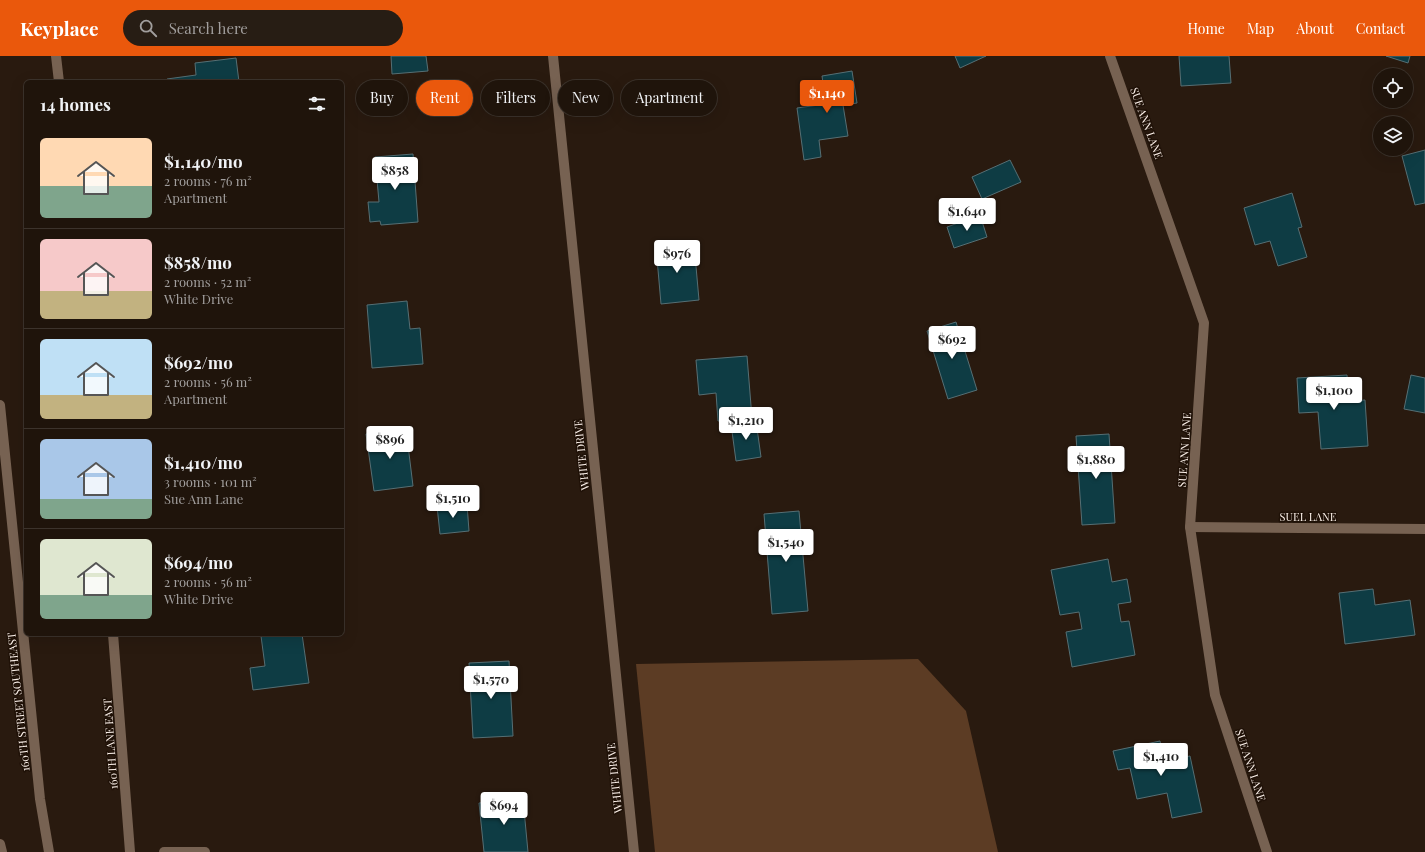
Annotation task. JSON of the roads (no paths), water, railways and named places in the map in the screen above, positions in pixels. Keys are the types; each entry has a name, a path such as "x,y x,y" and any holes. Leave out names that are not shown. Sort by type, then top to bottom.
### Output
{"street":[{"path":"56,56 59,80"},
{"name":"WHITE DRIVE","path":"553,56 634,852"},
{"name":"SUE ANN LANE","path":"1110,56 1204,323 1190,527 1215,694 1267,852"},
{"name":"160TH STREET SOUTHEAST","path":"0,405 40,799 49,852"},
{"name":"SUEL LANE","path":"1190,527 1425,529"},
{"name":"160TH LANE EAST","path":"113,636 130,852"},
{"path":"0,844 2,852"},
{"path":"164,852 205,852"}]}
